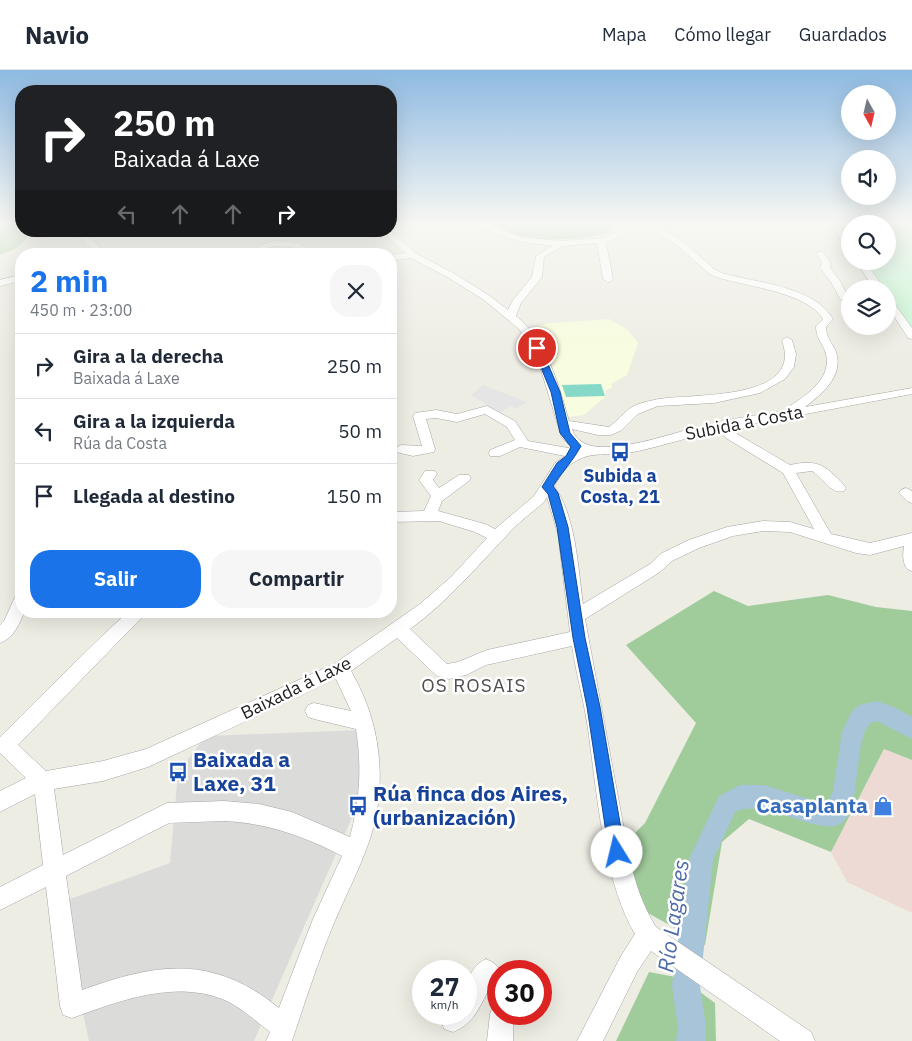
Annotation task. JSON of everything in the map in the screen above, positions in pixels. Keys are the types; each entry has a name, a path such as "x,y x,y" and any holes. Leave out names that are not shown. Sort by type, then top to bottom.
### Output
{"street":[{"path":"436,268 476,291 512,317 528,334 537,348 555,392 572,452"},
{"path":"512,317 516,302 537,278 538,268"},
{"path":"606,268 608,279"},
{"path":"708,268 719,275 808,300 821,307 826,312 828,319"},
{"path":"825,268 841,290"},
{"path":"0,284 15,280"},
{"path":"788,413 805,402 827,381 832,364 831,354 820,338 821,326 833,316 831,305 841,300"},
{"path":"896,313 912,336"},
{"path":"563,425 576,425 587,430 611,431 635,411 645,406 670,401 734,396 758,388 784,374 788,368 791,354 787,340"},
{"name":"Subida á Costa","path":"521,442 526,445 572,452 614,450 643,446 698,430 744,421 912,392"},
{"path":"401,449 410,449 413,452 429,448 419,416 432,413 458,418 487,410 511,424 521,442 495,453"},
{"path":"744,421 729,434 731,437 759,451 788,470 825,536"},
{"name":"Baixada á Laxe","path":"0,802 22,789 43,781 103,771 148,758 340,670 426,609 457,580 508,525 529,508 572,452"},
{"path":"788,470 807,465 816,466 839,488"},
{"path":"430,474 426,480 437,494"},
{"path":"431,516 431,510 437,494 453,487 464,478"},
{"path":"547,487 553,493 560,513 579,638 594,707 617,852 630,901 648,935 802,1041"},
{"path":"397,517 431,516 480,528 497,537"},
{"path":"577,616 655,568 667,557 694,544 732,531 763,526 790,527 825,536 856,547 870,549 912,539 910,556 912,565"},
{"path":"0,636 10,626 15,615"},
{"path":"132,618 98,650 66,685 2,743 43,781 72,1006 121,988 159,980 194,980 235,993 250,1001 282,1034 322,926 355,851 365,820 370,791 370,766 364,722 355,694 340,670"},
{"path":"398,630 443,671 449,672 459,671 484,658 516,652 546,643 579,638"},
{"path":"314,711 364,722"},
{"path":"0,899 167,813 193,814 226,811 267,816 310,828 355,851"},
{"path":"590,1041 629,964 648,935"},
{"path":"477,986 486,971 487,972"},
{"path":"500,1041 501,1025"}],"shaded area":[{"path":"912,268 912,333 896,309 896,280 876,280 868,270"},
{"path":"609,319 628,330 638,343 627,375 611,384 613,387 606,390 605,397 584,415 567,417 558,382 538,338 530,328 550,323"},
{"path":"601,384 605,396 566,397 562,385"},
{"path":"483,385 527,402 516,409 511,406 500,413 471,395"},
{"path":"360,730 364,790 254,1041 89,1041 59,903 170,863 178,772 206,736"},
{"name":"Casaplanta","path":"884,749 912,760 912,913 847,882 831,852"}],"green space":[{"path":"714,591 748,606 828,595 876,607 912,611 912,760 884,749 831,852 749,819 722,842 705,945 639,908 622,846 645,823 696,723 626,645"},
{"path":"649,972 681,978 715,1003 716,1041 616,1041"}],"pier":[{"path":"670,933 703,952 696,984 665,964"}],"waterway":[{"name":"Río Lagares","path":"691,1041 692,1027 686,986 701,859 727,804 740,797 764,797 815,813 834,814 842,801 853,732 859,720 866,712 882,712 912,729"}],"place":[{"name":"Subida a Costa, 21","path":"620,452"},
{"name":"Baixada a Laxe, 31","path":"178,772"},
{"name":"Rúa finca dos Aires, (urbanización)","path":"358,806"},
{"name":"Casaplanta","path":"883,806"}],"district":[{"name":"OS ROSAIS","path":"474,685"}],"route":[{"path":"537,348 555,392 565,433 571,442 577,446 570,458 560,466 547,487 553,493 563,527 579,638 594,707 617,852"}]}
